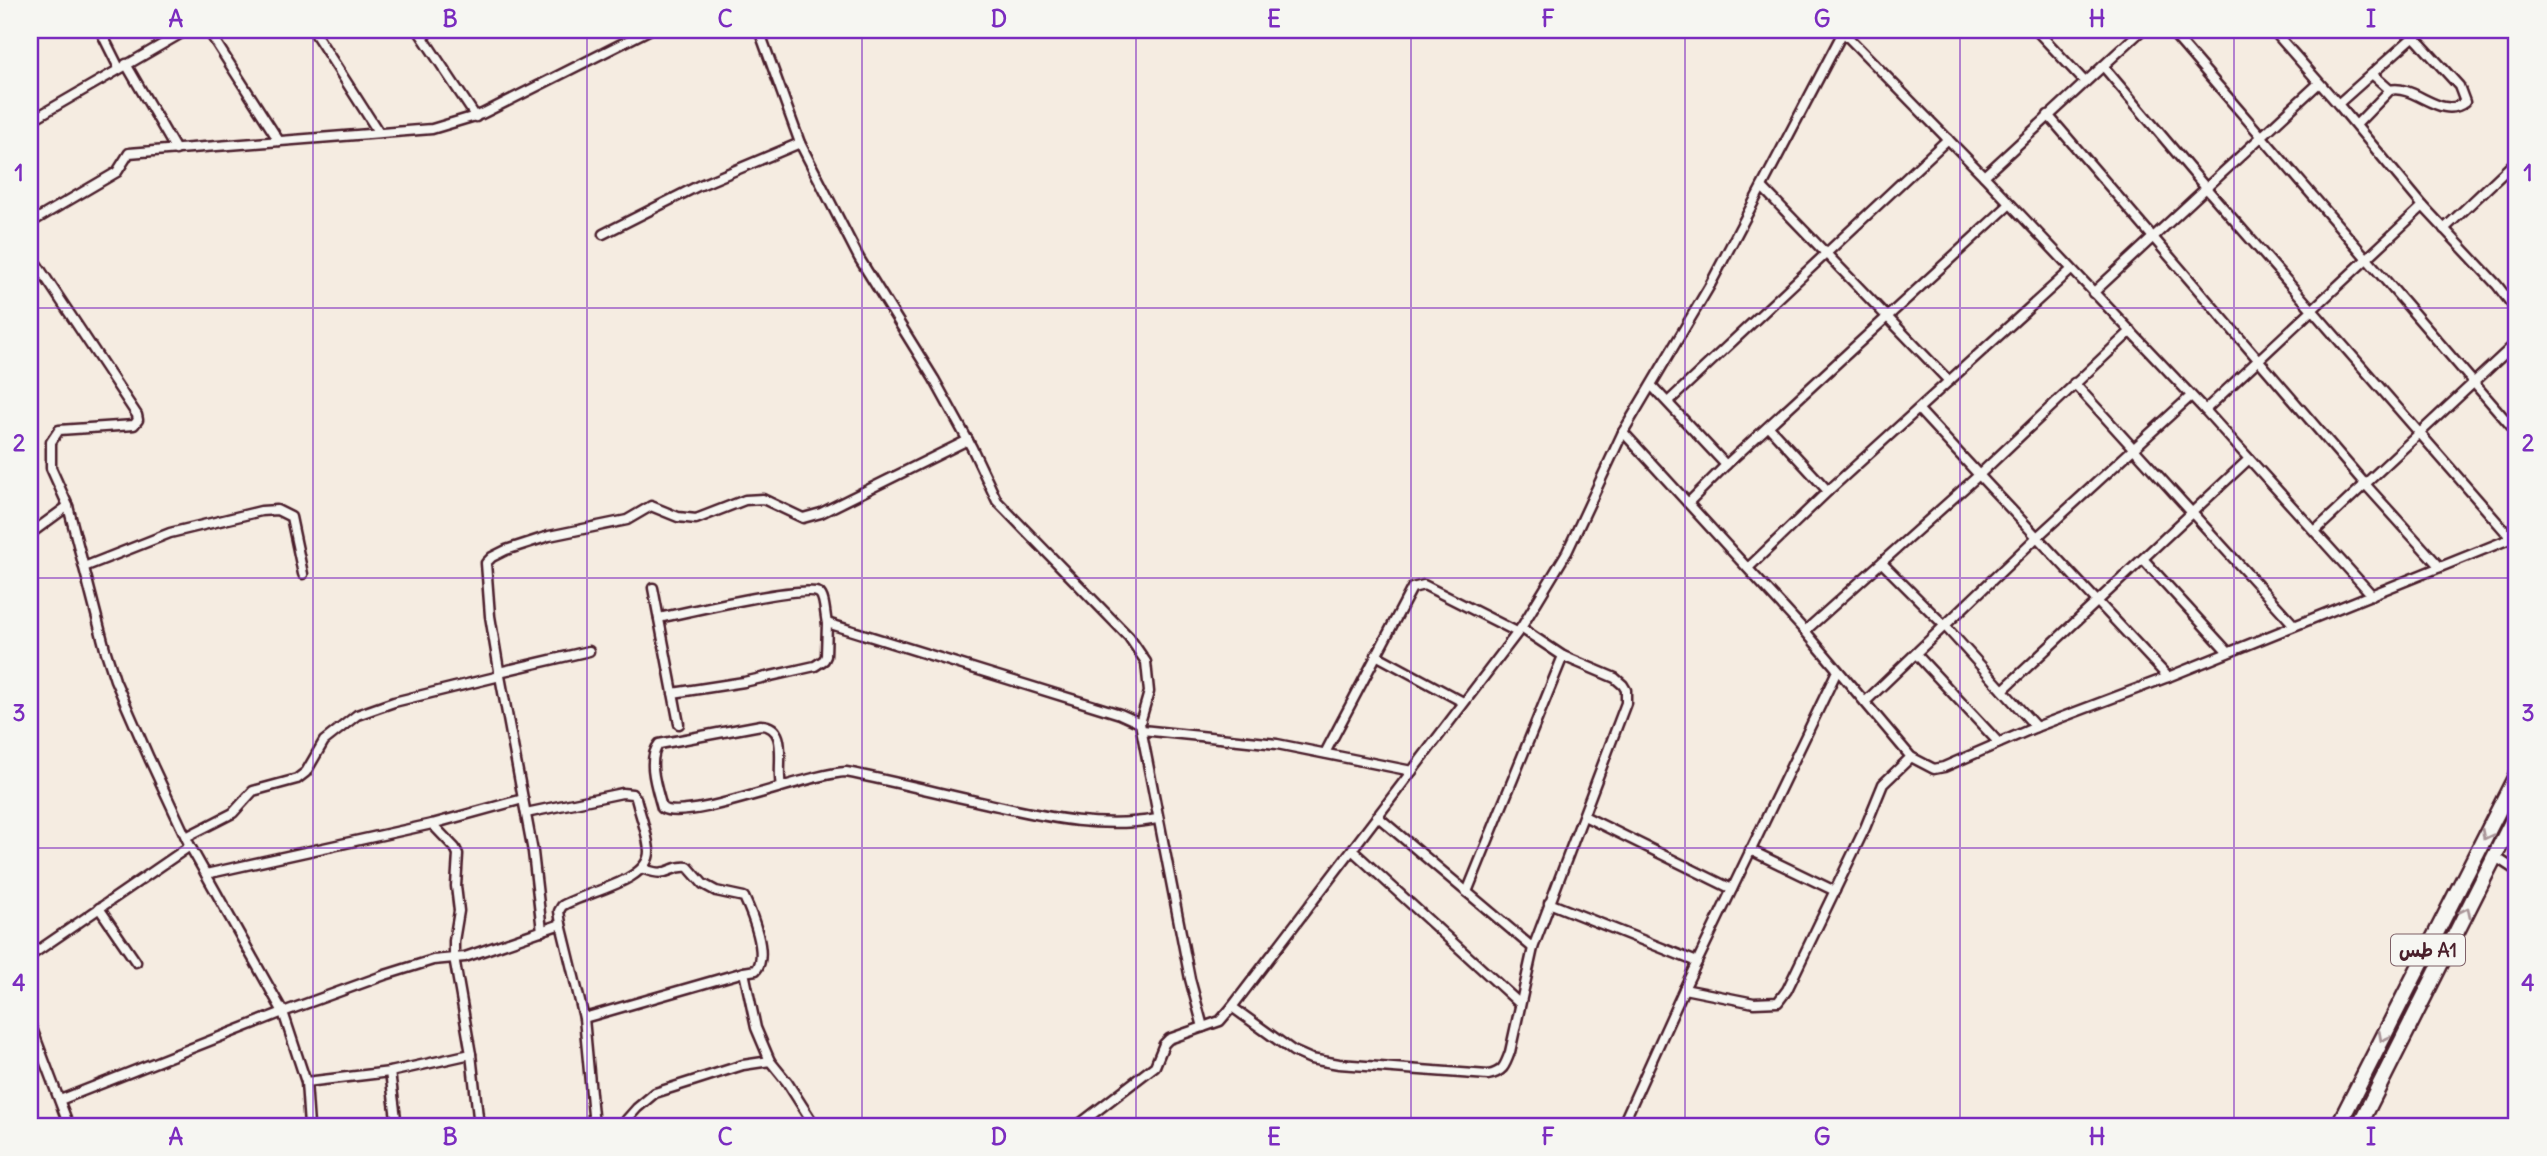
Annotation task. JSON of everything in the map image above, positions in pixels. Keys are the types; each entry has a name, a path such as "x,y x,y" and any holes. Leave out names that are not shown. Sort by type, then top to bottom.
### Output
{"highway":[{"name":"طس A1","path":"2338,1126 2517,774"},
{"name":"طس A1","path":"2359,1126 2517,812"}],"street":[{"path":"100,30 176,150"},
{"path":"30,121 186,30"},
{"path":"208,30 279,141"},
{"path":"313,30 379,133"},
{"path":"418,30 476,117"},
{"path":"30,223 117,172 129,153 432,129 476,117 649,30"},
{"path":"770,30 759,30 800,143 859,258 934,379 998,501 1129,637 1146,662 1149,692 1141,727 1190,979 1203,1027"},
{"path":"2036,30 2085,82"},
{"path":"1984,176 2141,30"},
{"path":"2169,30 2517,433"},
{"path":"2273,30 2339,104 2423,206 2497,285 2517,311"},
{"path":"1077,1126 1148,1073 1169,1039 1220,1021 1519,630 1567,552 1623,432 1709,287 1844,31 2205,410 2372,595"},
{"path":"2339,104 2415,32 2459,86 2465,102 2455,107 2438,106 2398,88 2390,90 2356,125"},
{"path":"1623,432 1805,631 1911,757 1934,769 2514,537 2419,433 2103,66"},
{"path":"2372,74 2390,90"},
{"path":"2093,293 2319,84"},
{"path":"2048,115 2365,484 2440,567"},
{"path":"1668,402 1948,139"},
{"path":"603,234 698,186 800,143"},
{"path":"2444,229 2517,160"},
{"path":"1762,187 1950,381"},
{"path":"1688,503 2010,204"},
{"path":"2205,410 2423,206"},
{"path":"30,254 137,415 138,420 134,425 125,427 59,430 51,442 51,468 68,506 115,680 188,841 283,1012 306,1082 309,1126"},
{"path":"1748,568 1828,491 2071,270"},
{"path":"1805,631 1979,475 2131,331"},
{"path":"2315,531 2517,342"},
{"path":"2074,383 2294,625"},
{"path":"1652,386 1726,466"},
{"path":"1865,702 2036,538 2191,396"},
{"path":"1919,410 2168,677"},
{"path":"1769,427 1828,491"},
{"path":"542,930 533,852 499,674 486,563 492,557 549,536 626,520 651,506 678,517 696,519 746,499 763,499 803,518 809,517 968,440"},
{"path":"2003,690 2249,459"},
{"path":"30,534 68,506"},
{"path":"84,567 170,533 250,513 277,510 291,517 303,574"},
{"path":"2144,560 2228,652"},
{"path":"1882,563 1945,626 2036,727"},
{"path":"1232,1007 1293,1051 1311,1059 1339,1064 1488,1075 1500,1072 1510,1052 1533,948 1626,704 1626,690 1615,678 1563,656 1519,630 1424,585 1418,585 1412,588 1325,753"},
{"path":"653,588 679,724"},
{"path":"659,618 766,596 806,591 822,595 827,623 825,656 824,660 815,666 744,682 673,693"},
{"path":"827,623 1120,714 1141,727 1277,744 1412,771"},
{"path":"30,956 188,841 233,813 253,791 297,779 306,772 324,741 357,715 394,702 589,651"},
{"path":"1916,654 1999,743"},
{"path":"1376,655 1463,702"},
{"path":"1467,892 1563,656"},
{"path":"1622,1126 1684,989 1837,671"},
{"path":"781,786 779,739 770,725 659,744 652,757 662,808 667,810 717,804 781,786 803,783 829,773 846,772 1045,816 1096,823 1157,819"},
{"path":"1684,989 1754,1003 1778,1002 1787,990 1835,891 1883,784 1911,757"},
{"path":"526,813 622,793 632,794 636,798 648,843 648,862 644,869 562,906 559,911 584,1018 594,1126"},
{"path":"206,874 432,824 523,799"},
{"path":"1377,816 1533,948"},
{"path":"1584,816 1732,889"},
{"path":"432,824 458,854 456,886 459,911 454,957 480,1126"},
{"path":"1352,850 1520,1003"},
{"path":"1751,850 1835,891"},
{"path":"2494,856 2517,871"},
{"path":"584,1018 756,970 762,958 751,912 744,897 716,891 702,884 688,867 682,866 663,874 644,869"},
{"path":"1549,903 1698,962"},
{"path":"99,908 136,962"},
{"path":"60,1100 385,975 433,960 465,957 561,924"},
{"path":"744,972 756,1028 770,1061 815,1126"},
{"path":"30,1023 69,1126"},
{"path":"306,1082 390,1072 471,1054"},
{"path":"621,1126 655,1093 743,1065 770,1061"},
{"path":"390,1072 397,1126"}]}
